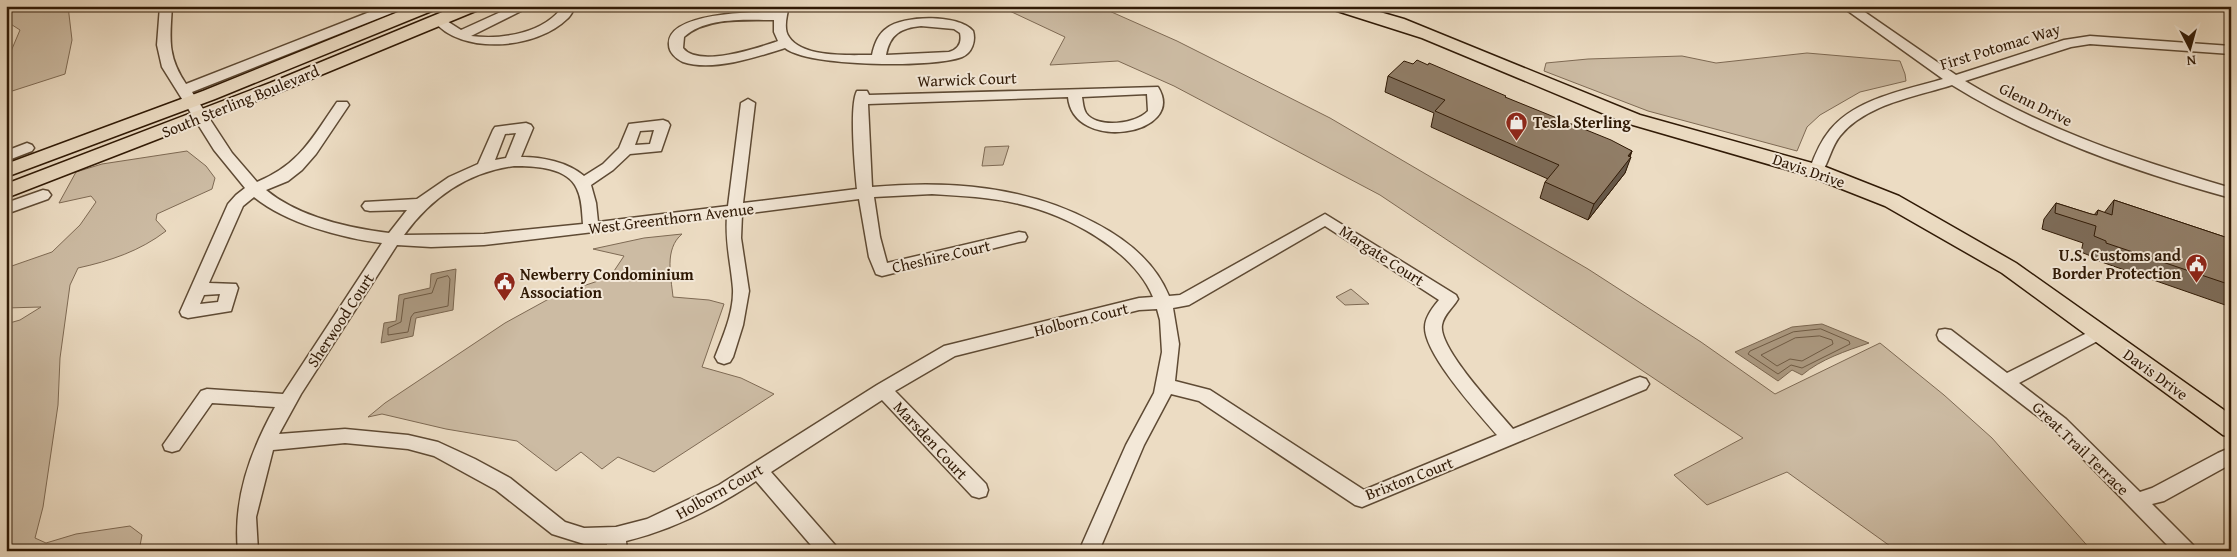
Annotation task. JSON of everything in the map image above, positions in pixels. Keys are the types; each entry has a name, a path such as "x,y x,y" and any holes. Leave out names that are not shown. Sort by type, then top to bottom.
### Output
{"main road":[{"name":"South Sterling Boulevard","path":"6,171 433,13 472,6"},
{"name":"Davis Drive","path":"1340,6 1428,34 1633,119 1760,153 1816,171 1892,201 1933,222 2009,268 2231,428"},
{"name":"South Sterling Boulevard","path":"6,191 191,103"}],"street":[{"name":"West Greenthorn Avenue","path":"167,6 164,54 172,76 234,168 274,204 293,214 361,234 392,240 462,242 591,228 866,193 922,188 948,188 1008,195 1041,204 1092,226 1120,245 1146,269 1164,303 1170,337 1168,370 1161,398 1137,440 1091,550"},
{"path":"191,103 397,6"},
{"path":"462,35 525,6"},
{"path":"433,13 462,35 468,38 486,40 511,38 536,32 562,18 570,6"},
{"name":"Glenn Drive","path":"1847,6 1954,78 2004,109 2070,140 2112,156 2231,193"},
{"path":"786,42 742,55 700,60 686,59 675,48 675,40 679,34 700,24 781,11 781,31 786,42 798,50 825,57 878,59 950,55 962,51 968,35 964,29 948,23 921,22 898,26 885,36 878,59"},
{"name":"First Potomac Way","path":"1816,171 1828,140 1845,122 1871,106 1954,78 2069,43 2090,40 2231,50"},
{"name":"Warwick Court","path":"866,193 861,97 1153,90 1156,109 1148,120 1135,125 1100,126 1090,123 1080,115 1076,107 1075,93"},
{"path":"724,357 735,325 741,291 733,238 734,210 748,103"},
{"path":"198,289 236,204 256,189 278,180 304,160 342,105"},
{"path":"484,167 500,130 526,128 511,162"},
{"path":"6,156 27,148"},
{"path":"591,228 589,201 584,183 603,170 626,150"},
{"name":"Sherwood Court","path":"248,551 246,517 266,443 289,401 355,295 392,240 422,204 454,180 484,167 511,162 552,165 574,174 584,183"},
{"name":"Cheshire Court","path":"866,193 876,261 882,270 1019,237"},
{"path":"6,209 43,195"},
{"path":"370,206 422,204"},
{"name":"Margate Court","path":"1164,303 1183,301 1325,219 1450,299 1435,317 1432,330 1440,352 1510,438"},
{"name":"Holborn Court","path":"266,443 345,436 408,442 438,450 503,484 559,528 616,543 726,491 883,390 950,351 1139,304 1164,303"},
{"path":"2007,381 2099,333"},
{"name":"Great Trail Terrace","path":"1946,335 2060,424 2186,551"},
{"name":"Brixton Court","path":"1165,385 1204,395 1362,499 1640,384"},
{"name":"Marsden Court","path":"883,390 978,490"},
{"path":"172,445 206,396 289,401"},
{"path":"2136,501 2157,495 2225,458"},
{"path":"758,470 828,551"}],"shaded area":[{"path":"6,6 68,6 72,40 65,74 6,93 6,63 20,30 6,21"},
{"path":"999,6 1098,6 1177,41 1330,118 1588,269 1701,342 1775,394 1880,343 1944,395 1992,438 2092,551 1897,551 1787,472 1707,505 1674,475 1743,438 1380,195 1174,86 1118,61 1050,65 1065,37"},
{"path":"1807,53 1900,61 1906,81 1860,92 1820,115 1807,127 1797,151 1648,111 1544,71 1546,63 1588,59 1682,56 1716,63"},
{"path":"1009,146 1003,165 982,166 985,147"},
{"path":"187,151 206,166 215,178 212,189 157,214 156,220 166,231 135,250 102,262 78,268 70,285 60,358 58,405 43,507 35,538 46,543 76,534 130,526 142,535 139,551 6,551 6,324 20,320 41,307 6,308 6,268 52,252 80,225 96,202 91,196 59,203 76,172 102,164"},
{"path":"682,234 676,240 671,255 670,272 673,297 709,300 724,304 702,367 741,378 774,394 654,472 618,457 602,469 581,452 556,471 517,441 446,429 382,414 368,417 385,403 505,323 556,295 610,277 624,256 593,249 644,238"},
{"path":"1351,289 1369,304 1345,305 1336,297"}],"water":[{"path":"456,269 453,310 416,318 413,336 381,343 384,323 396,321 399,295 430,288 431,274"},
{"path":"1822,324 1869,343 1825,360 1802,375 1792,370 1778,381 1735,352 1792,327"}],"building":[{"name":"Tesla Sterling","path":"1417,60 1428,65 1429,63 1505,97 1611,140 1632,151 1628,156 1631,157 1594,204 1545,182 1559,165 1435,111 1445,100 1388,76 1404,61 1413,64"},
{"path":"2114,200 2231,239 2231,285 2106,243 2106,241 2094,236 2096,226 2055,213 2056,203 2091,214 2097,215 2098,210 2112,215"}],"place":[{"name":"Tesla Sterling","path":"1517,141"},
{"name":"U.S. Customs and Border Protection","path":"2197,283"},
{"name":"Newberry Condominium Association","path":"504,302"}]}
